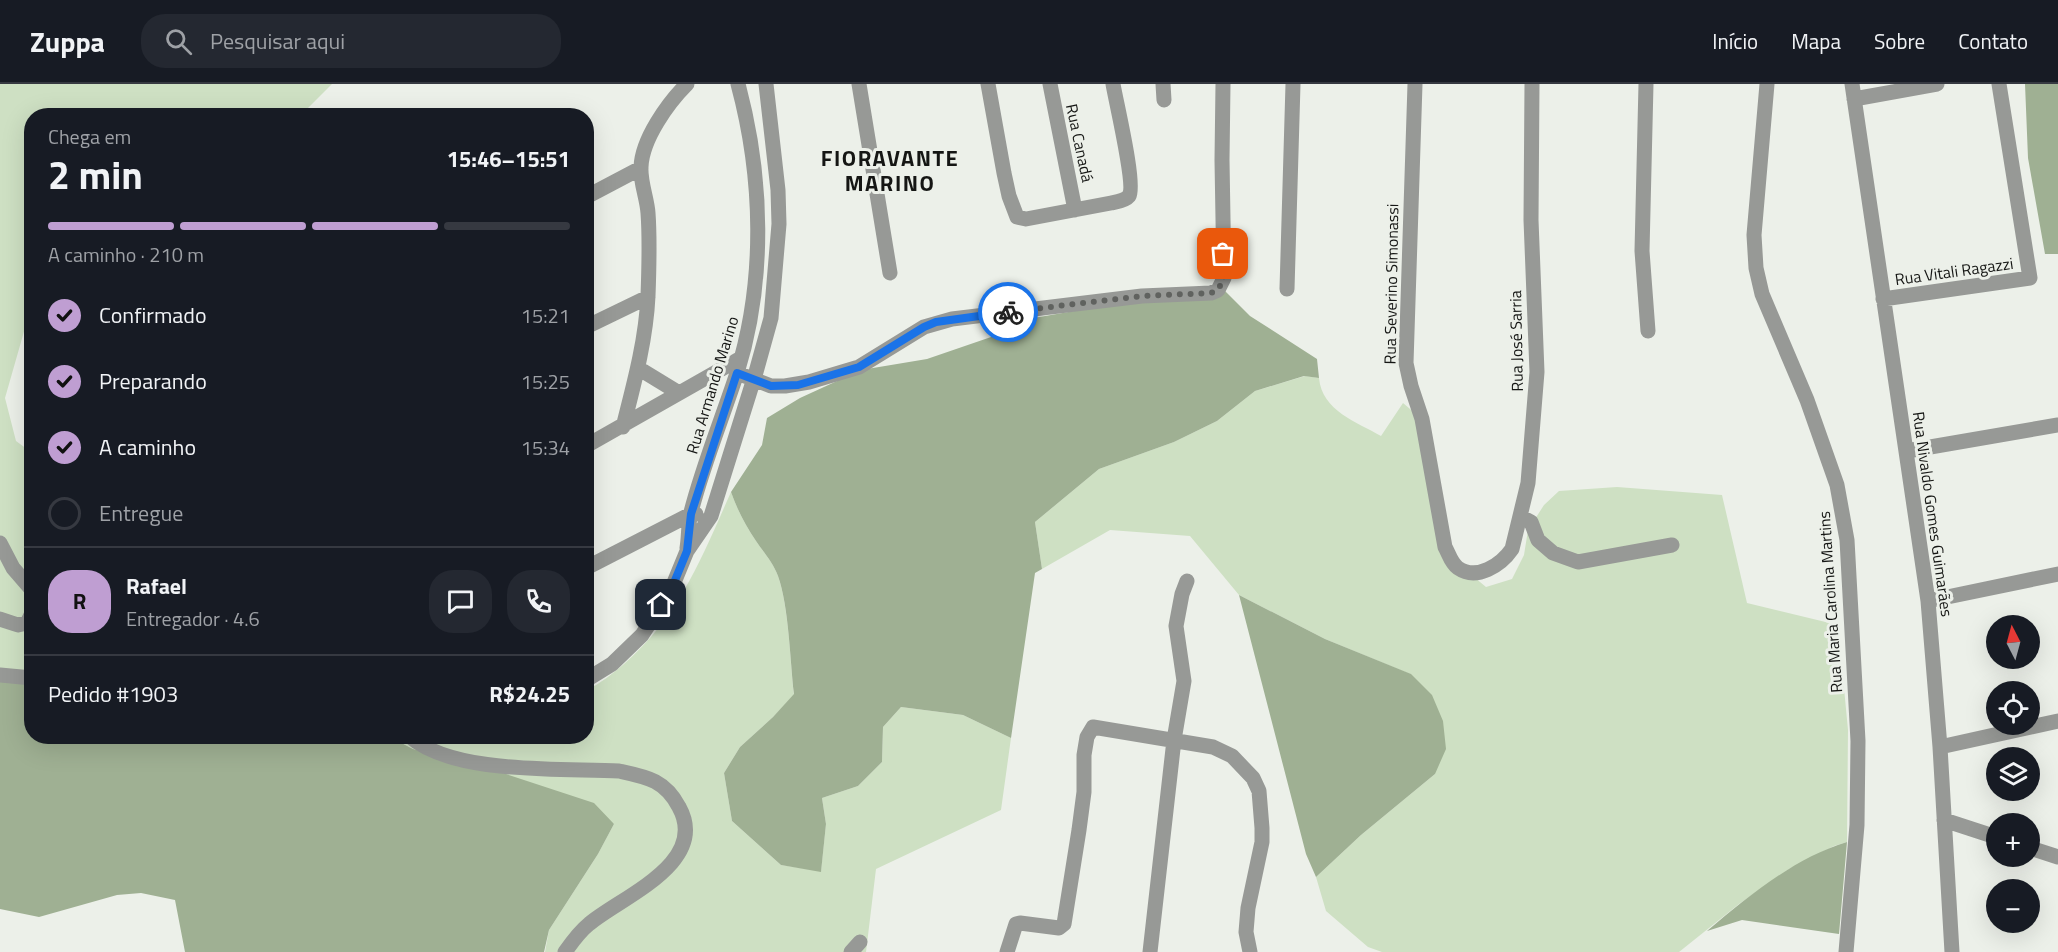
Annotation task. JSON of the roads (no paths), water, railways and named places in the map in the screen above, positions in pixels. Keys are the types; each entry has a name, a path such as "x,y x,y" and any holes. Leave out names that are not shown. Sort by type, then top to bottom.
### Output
{"street":[{"path":"623,426 638,368 648,297 648,211 641,168 650,138 660,117 687,84"},
{"name":"Rua Armando Marino","path":"687,551 691,514 739,366 754,304 757,267 757,196 747,118 738,84"},
{"name":"Rua Armando Marino","path":"594,675 612,664 642,635 671,590 687,551 711,516 753,380 771,318 779,224 778,190 766,84"},
{"path":"859,84 890,273"},
{"path":"988,84 1009,196 1017,217 1026,219 1125,200 1129,196 1126,153 1113,84"},
{"name":"Rua Canadá","path":"1050,84 1075,210"},
{"path":"1163,84 1164,100"},
{"path":"594,442 679,393 739,366 753,380 771,386 785,386 859,367 924,327 952,319 1142,296 1211,293 1218,290 1224,278 1223,84"},
{"path":"1287,290 1293,84"},
{"name":"Rua Severino Simonassi","path":"1415,84 1406,363 1422,419 1445,547 1458,567 1467,572 1474,572"},
{"name":"Rua José Sarria","path":"1474,572 1497,565 1512,549 1528,483 1538,372 1531,220 1532,84"},
{"path":"1646,84 1642,251 1648,331"},
{"name":"Rua Maria Carolina Martins","path":"1767,84 1755,235 1756,268 1762,294 1807,400 1837,485 1847,540 1858,741 1857,825 1846,952"},
{"path":"1853,92 1937,84"},
{"name":"Rua Vitali Ragazzi","path":"1883,299 2030,278 1999,84"},
{"name":"Rua Nivaldo Gomes Guimarães","path":"1853,92 1928,602 1941,747 1952,952"},
{"path":"594,193 641,168"},
{"path":"594,323 648,297"},
{"path":"638,368 679,393"},
{"path":"1907,451 2058,425"},
{"path":"594,564 691,514 711,516"},
{"path":"1520,516 1531,522 1538,540 1553,553 1578,562 1672,545"},
{"path":"0,543 13,568 24,581"},
{"path":"1928,602 2058,574"},
{"path":"1150,952 1174,740 1184,681 1177,639 1177,619 1186,581"},
{"path":"0,620 18,625 24,624"},
{"path":"0,675 24,677"},
{"path":"1941,747 2058,722"},
{"path":"1007,952 1014,926 1020,923 1059,928 1064,924 1084,792 1084,755 1090,730 1093,727 1213,747 1232,756 1253,778 1259,791 1262,807 1262,835 1248,908 1246,932 1250,952"},
{"path":"421,744 429,749 489,766 619,771 639,775 665,787 675,800 682,813 685,827 684,839 675,859 652,881 590,923 565,952"},
{"path":"1944,820 1986,834"},
{"path":"2040,851 2058,857"}],"district":[{"name":"FIORAVANTE MARINO","path":"890,170"}]}
